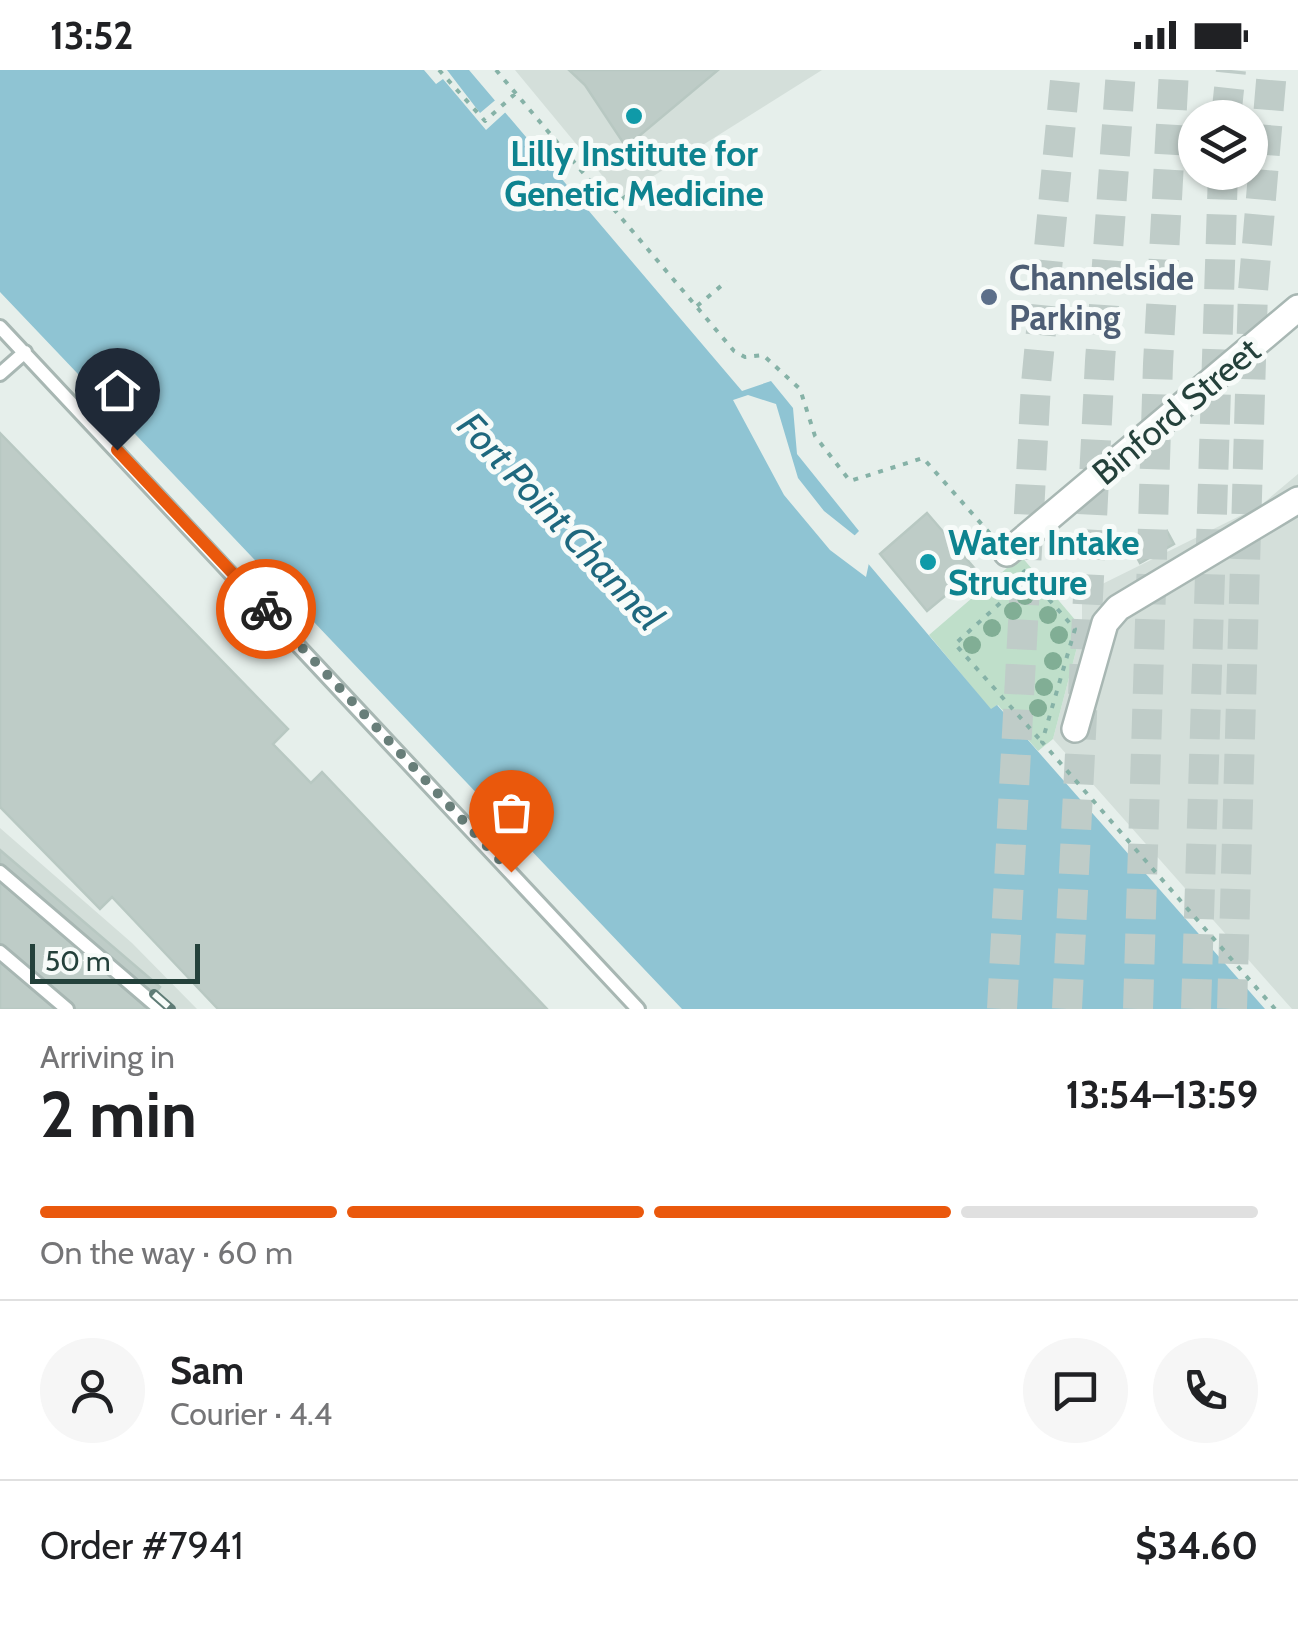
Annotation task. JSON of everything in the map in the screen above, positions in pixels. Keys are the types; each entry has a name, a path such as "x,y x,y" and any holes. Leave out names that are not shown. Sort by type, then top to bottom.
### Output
{"street":[{"name":"Binford Street","path":"1008,553 1298,308"},
{"path":"1075,729 1105,623 1118,608 1298,500"}],"lane":[{"path":"0,327 638,1009"},
{"path":"0,374 24,352"},
{"path":"0,872 154,1004"},
{"path":"0,952 67,1009"}],"path":[{"path":"439,70 484,121 516,93"},
{"path":"496,70 739,354 764,355 800,389 815,436 844,474"},
{"path":"612,207 626,196 658,199"},
{"path":"697,306 728,280"},
{"path":"1029,577 955,644 1042,742"}],"shaded area":[{"name":"Lilly Institute for Genetic Medicine","path":"515,70 822,70 620,197"},
{"path":"1298,474 1298,1009 1292,1009 1053,739 1082,628 1082,594 1260,506"},
{"path":"0,828 132,943 197,1009 0,1009"}],"green space":[{"path":"1021,556 1082,628 1053,739 1038,751 998,705 991,710 929,635"}],"water":[{"name":"Fort Point Channel","path":"0,70 469,70 742,391 771,381 793,408 797,454 859,531 849,541 991,709 997,705 1265,1009 682,1009 0,292"}],"pier":[{"path":"424,70 447,70 480,113 499,97 509,109 486,130 443,79 436,84"},
{"path":"748,395 776,404 798,478 824,511 858,538 855,541 870,558 866,577 830,550 784,495 733,400"}],"building":[{"name":"Lilly Institute for Genetic Medicine","path":"569,70 718,70 626,147 585,85"},
{"path":"0,433 288,729 273,744 311,783 322,772 547,1009 218,1009 112,897 100,909 0,807"},
{"name":"Water Intake Structure","path":"927,513 976,570 927,611 880,554"},
{"path":"1167,531 1174,544 1140,563 1133,550"},
{"path":"0,850 160,987 144,1009 0,1009"},
{"path":"0,881 144,1005 144,1009 0,1009"}],"tunnel":[{"path":"1002,1009 1036,384 1066,70"},
{"path":"1067,1009 1100,361 1121,70"},
{"path":"1138,1009 1158,364 1174,70"},
{"path":"1228,100 1231,70"},
{"path":"1232,1009 1253,291 1272,70"},
{"path":"1196,1009 1222,190"}],"railway":[{"path":"154,994 171,1009"}],"way so far":[{"path":"266,609 511,872"}],"place":[{"name":"Lilly Institute for Genetic Medicine","path":"634,116"},
{"name":"Channelside Parking","path":"989,297"},
{"name":"Water Intake Structure","path":"928,562"}],"route":[{"path":"117,450 266,609"}]}
